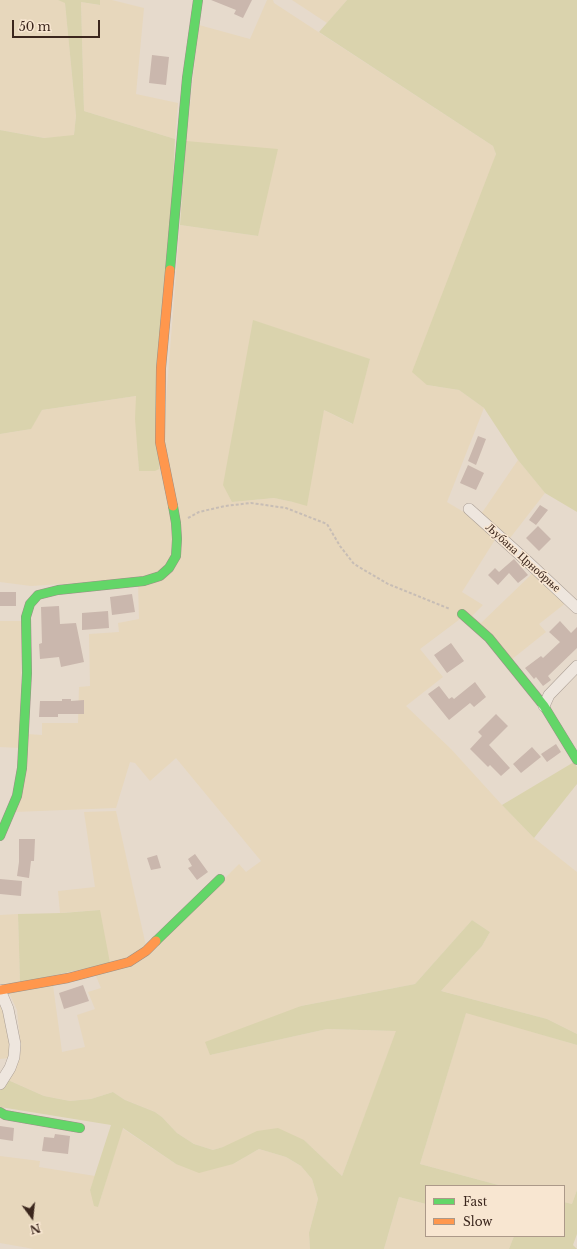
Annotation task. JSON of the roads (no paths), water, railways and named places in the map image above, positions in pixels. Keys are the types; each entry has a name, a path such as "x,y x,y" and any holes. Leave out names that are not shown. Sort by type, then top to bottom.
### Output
{"street":[{"path":"0,836 17,796 22,768 27,673 26,617 30,604 38,595 58,590 144,581 160,576 169,568 176,556 176,523 160,442 161,368 187,78 198,0"},
{"name":"Љубана Црнобрње","path":"470,509 577,608"},
{"path":"462,614 489,638 544,706 577,760"},
{"path":"544,706 549,695 577,666"},
{"path":"0,1084 10,1068 14,1056 15,1044 8,1008 0,990 68,978 129,962 146,951 220,879"},
{"path":"0,1112 5,1115 80,1128"}]}
